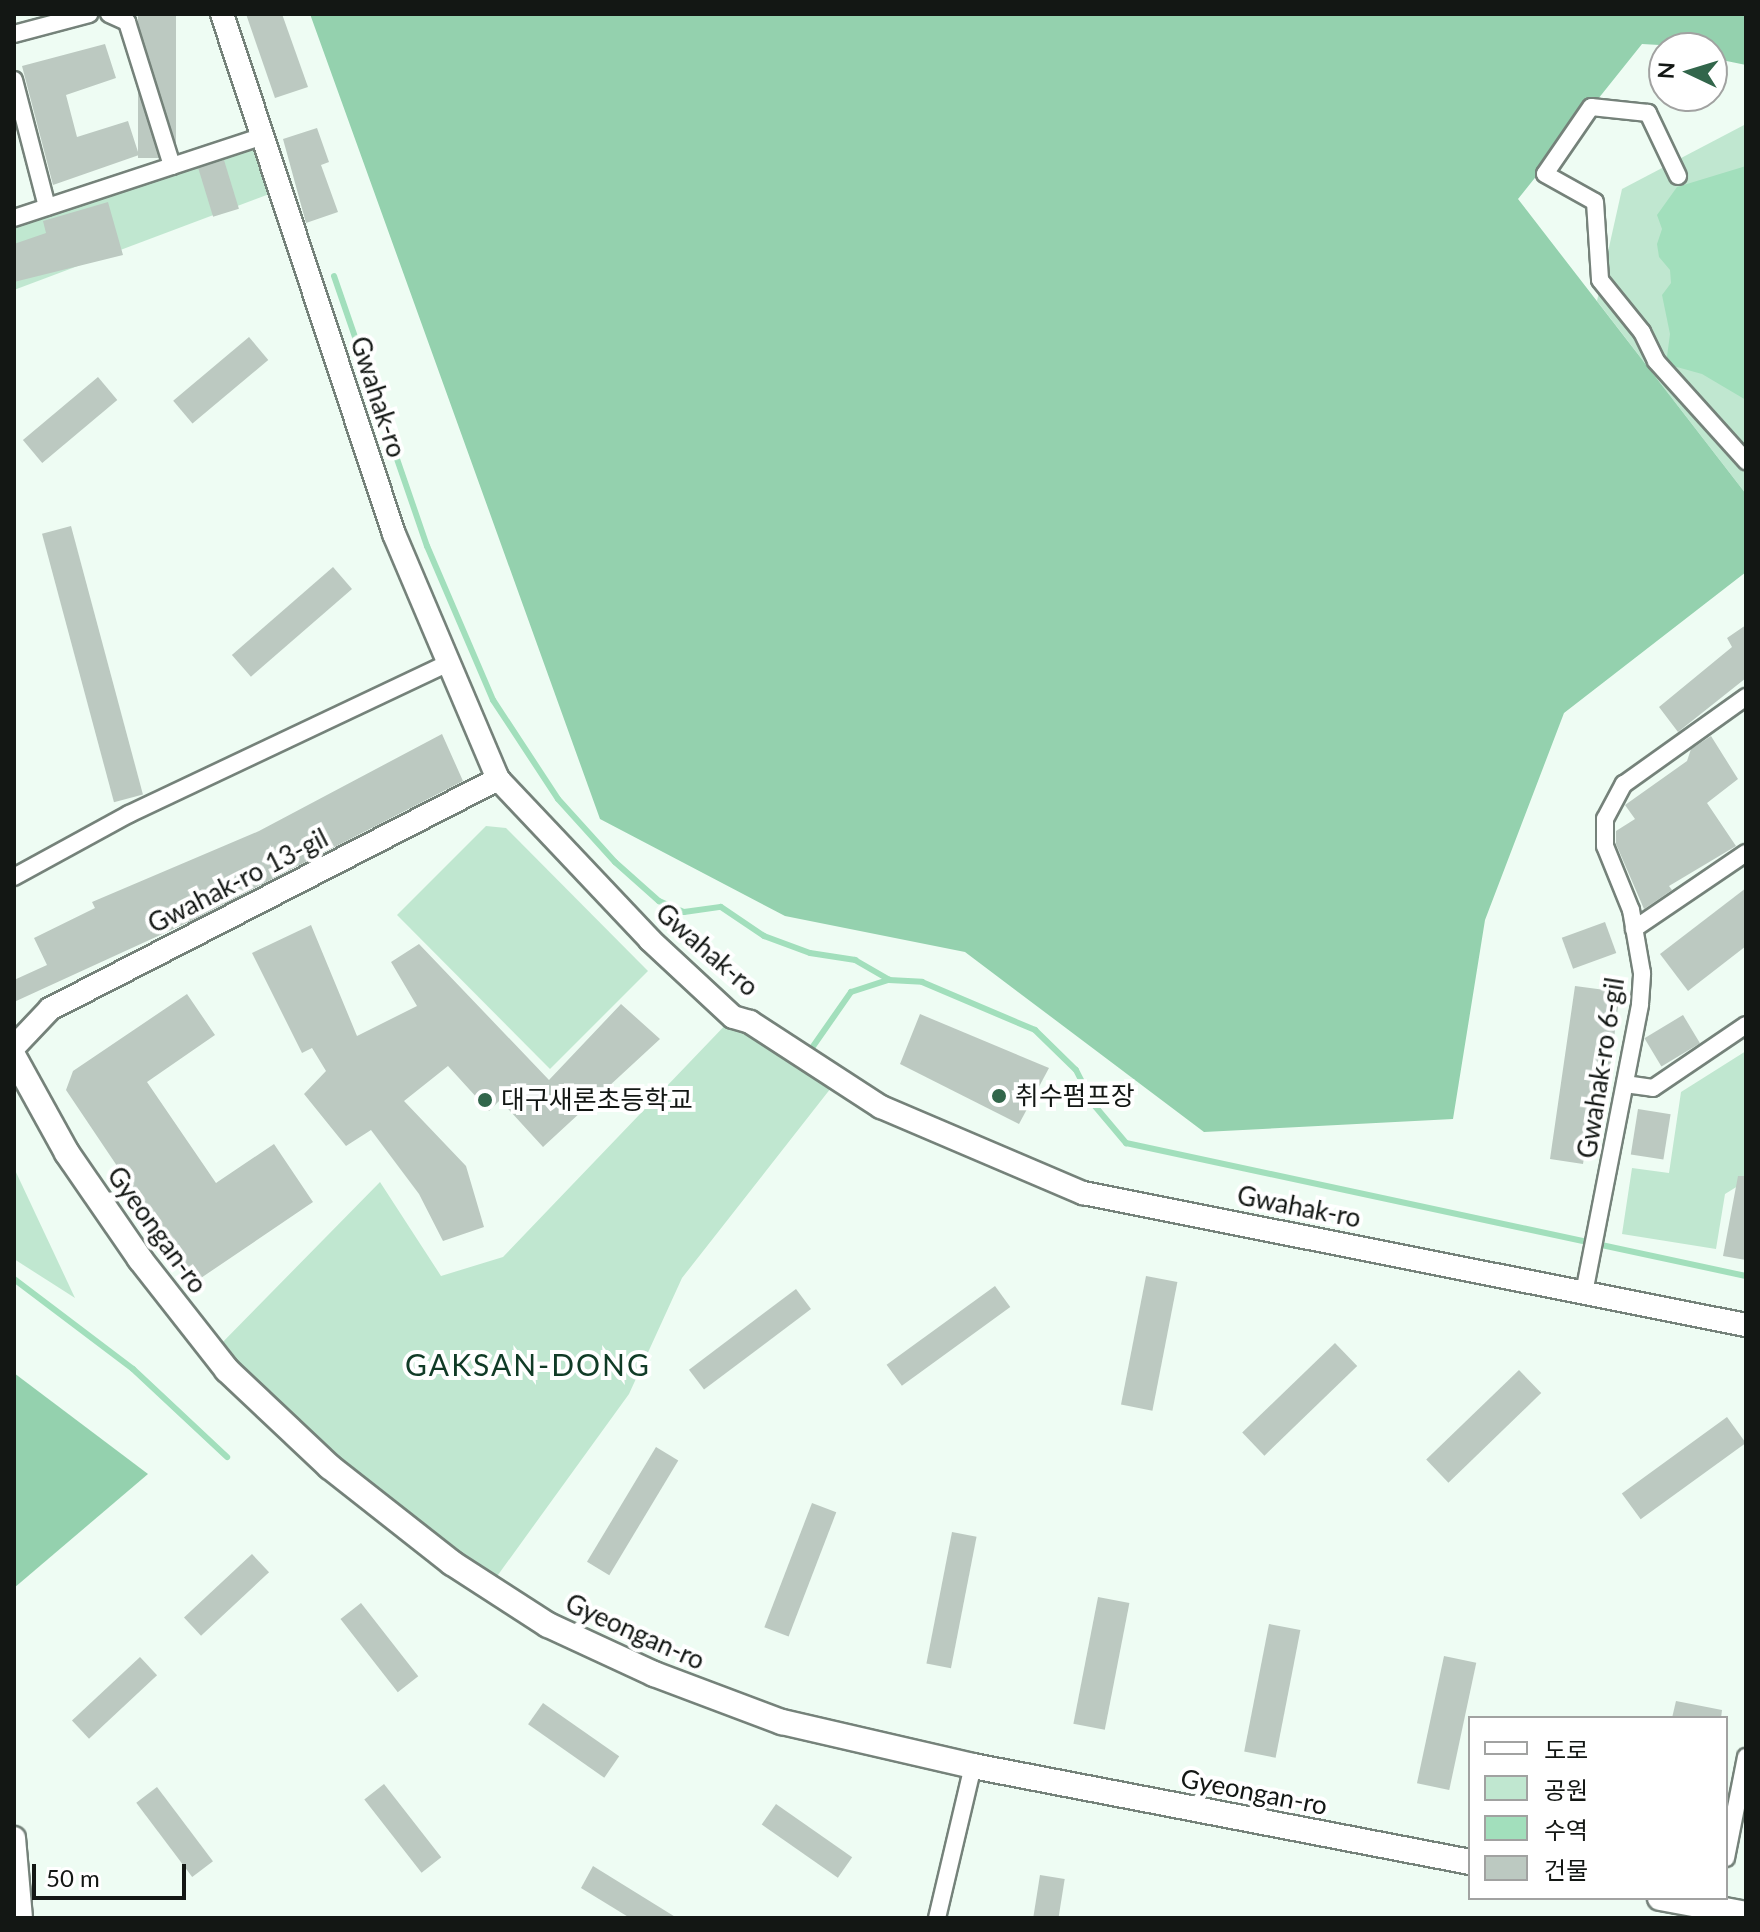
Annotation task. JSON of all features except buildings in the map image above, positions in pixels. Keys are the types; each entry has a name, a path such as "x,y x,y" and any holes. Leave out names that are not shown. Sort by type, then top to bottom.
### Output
{"main road":[{"name":"Gyeongan-ro","path":"14,1057 67,1153 140,1259 227,1370 330,1467 452,1563 548,1625 654,1674 782,1722 973,1766 1468,1862"},
{"path":"1671,1900 1746,1914"}],"street":[{"path":"14,34 89,14"},
{"path":"109,14 127,22 172,166"},
{"name":"Gwahak-ro","path":"222,14 394,534 498,779 650,940 733,1017 750,1022 881,1107 1083,1193 1746,1325"},
{"path":"14,80 47,207"},
{"path":"1678,176 1648,113 1591,107 1545,174 1595,202 1600,280 1642,332 1656,361 1746,461"},
{"path":"14,218 263,136"},
{"path":"14,877 129,814 449,663"},
{"name":"Gwahak-ro 6-gil","path":"1584,1293 1640,1004 1634,929 1605,846 1611,802 1624,784 1746,697"},
{"name":"Gwahak-ro 13-gil","path":"14,1047 50,1009 498,779"},
{"path":"1634,929 1746,853"},
{"path":"1625,1084 1653,1088 1746,1025"},
{"path":"1728,1848 1746,1757"},
{"path":"937,1918 973,1766"},
{"path":"14,1838 21,1918"}],"green space":[{"path":"1746,124 1746,494 1597,301 1622,189"},
{"path":"263,136 280,190 14,290 14,218"},
{"path":"486,826 506,828 648,971 550,1069 397,915"},
{"path":"733,1017 838,1079 682,1278 629,1394 490,1586 452,1563 213,1352 380,1182 441,1276 503,1257"},
{"path":"1746,1051 1746,1181 1725,1194 1716,1249 1622,1234 1632,1168 1669,1173 1681,1092"},
{"path":"14,1168 75,1298 14,1259"}],"shaded area":[{"path":"310,14 1746,14 1746,65 1728,61 1728,32 1648,32 1648,44 1642,44 1518,199 1746,494 1746,572 1564,713 1485,920 1453,1119 1204,1132 965,952 785,916 600,819"},
{"path":"14,1373 148,1474 14,1588"}],"water":[{"path":"1746,166 1746,400 1702,374 1666,364 1670,334 1662,295 1671,283 1670,270 1659,257 1657,244 1662,229 1657,215 1677,187"}],"waterway":[{"path":"334,276 427,546 493,700 558,799 615,862 659,901 684,912 721,907 764,936 810,953 855,960 889,980 922,982 1035,1030 1076,1070 1094,1105 1126,1143 1746,1276"},
{"path":"807,1055 851,992 889,980"},
{"path":"14,1279 133,1369 227,1457"}],"place":[{"name":"취수펌프장","path":"999,1096"},
{"name":"대구새론초등학교","path":"485,1100"}],"district":[{"name":"GAKSAN-DONG","path":"528,1364"}]}
